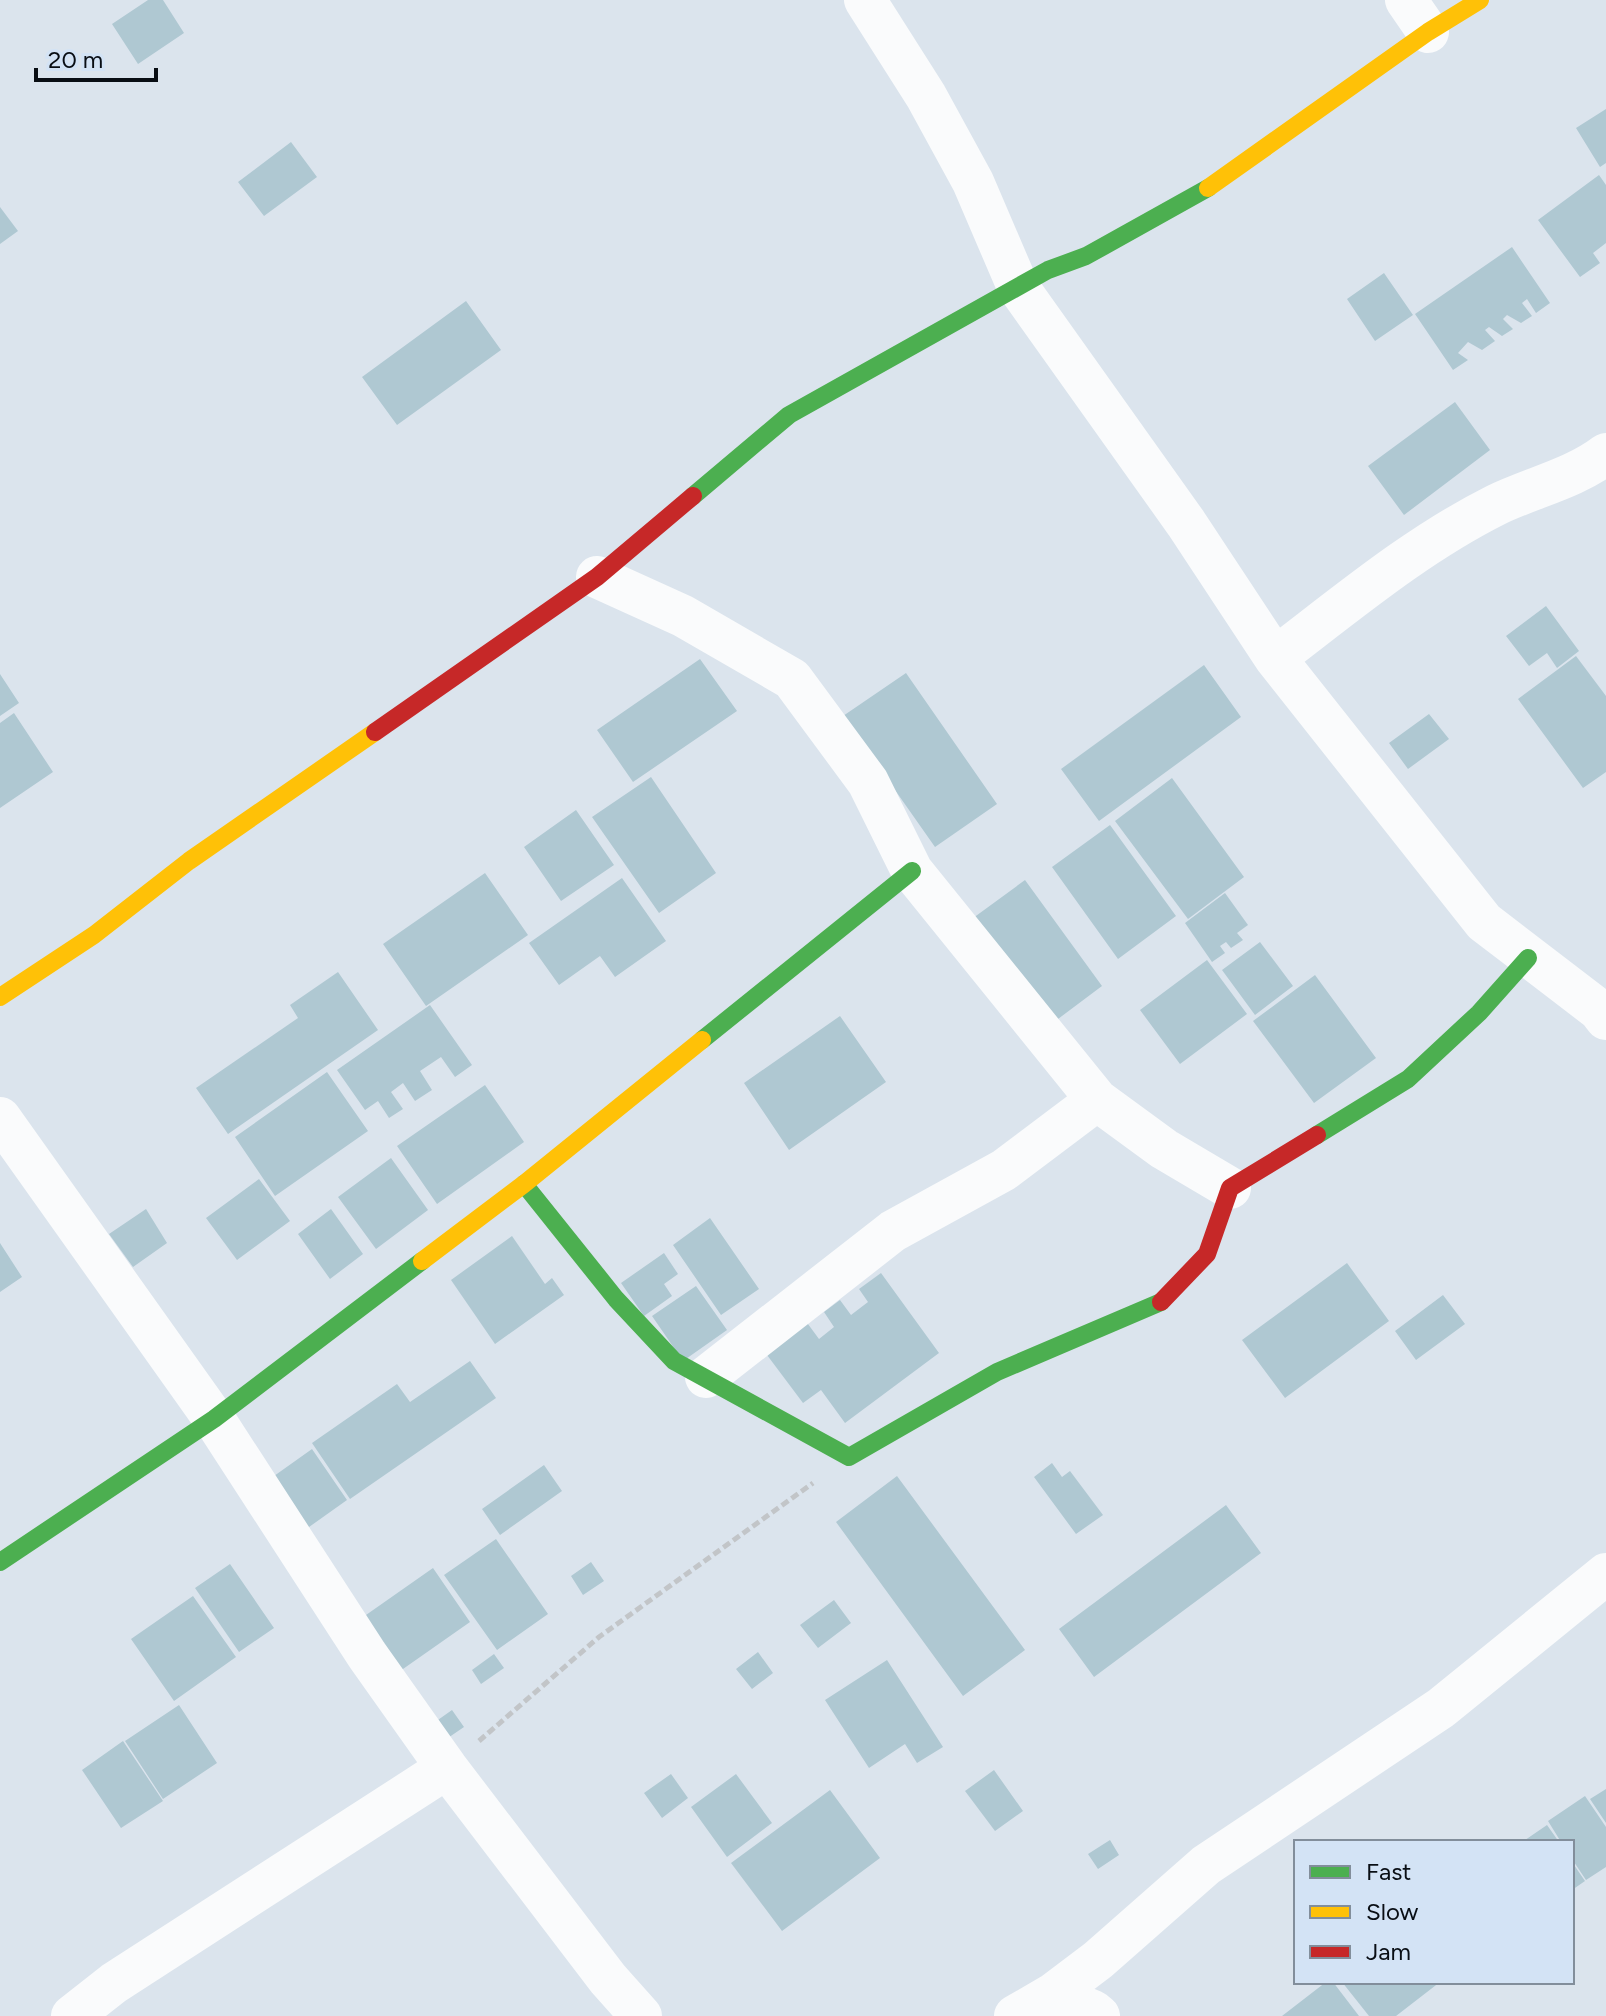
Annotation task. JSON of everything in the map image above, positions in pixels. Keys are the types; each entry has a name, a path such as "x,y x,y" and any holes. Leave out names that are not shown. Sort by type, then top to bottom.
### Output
{"street":[{"path":"865,0 926,96 973,182 1018,287 1186,523 1275,658 1484,922 1599,1010 1606,1019"},
{"path":"0,997 94,935 189,861 597,577 789,415 1048,270 1086,256 1220,181 1417,16 1480,0"},
{"path":"1275,658 1420,549 1497,505 1586,469 1606,454"},
{"path":"597,577 683,616 792,679 868,782 912,871 1097,1100 1164,1149 1230,1188"},
{"path":"0,1562 214,1419 524,1184 912,871"},
{"path":"524,1184 616,1299 674,1361 849,1457 997,1372 1160,1303 1207,1254 1230,1188 1408,1079 1479,1013 1528,958"},
{"path":"706,1377 893,1231 1004,1170 1097,1100"},
{"path":"0,1118 214,1419 367,1655 447,1768 608,1979 641,2016"},
{"path":"1015,2016 1053,1994 1098,1960 1206,1865 1441,1708 1606,1574"},
{"path":"72,2016 114,1983 447,1768"},
{"path":"1053,1994 1099,2016"}],"path":[{"path":"447,1768 599,1637 849,1457"}],"building":[{"path":"148,0 163,0 184,33 138,64 112,24"},
{"path":"1606,109 1606,163 1600,167 1576,128"},
{"path":"291,142 317,177 264,216 238,182"},
{"path":"1599,175 1606,185 1606,243 1593,253 1600,263 1580,277 1538,220"},
{"path":"0,207 18,231 0,244"},
{"path":"1512,247 1550,303 1536,313 1527,299 1522,303 1532,316 1521,323 1507,315 1503,319 1513,329 1502,336 1489,327 1485,330 1495,341 1482,350 1468,342 1458,353 1468,360 1453,370 1415,314"},
{"path":"1384,273 1413,315 1375,341 1347,299"},
{"path":"466,301 501,350 397,425 362,377"},
{"path":"1455,402 1490,450 1404,515 1368,466"},
{"path":"1546,606 1579,651 1557,668 1547,653 1529,666 1506,636"},
{"path":"1576,656 1606,696 1606,772 1583,788 1518,699"},
{"path":"700,659 737,711 633,782 597,730"},
{"path":"1204,665 1241,717 1099,821 1061,769"},
{"path":"906,673 997,804 935,847 843,716"},
{"path":"0,674 19,703 0,716"},
{"path":"14,713 53,772 0,808 0,723"},
{"path":"1429,714 1449,739 1408,769 1389,743"},
{"path":"651,777 716,873 659,913 592,817"},
{"path":"1172,778 1244,877 1188,919 1115,821"},
{"path":"576,810 614,865 561,901 524,847"},
{"path":"1110,825 1176,916 1118,959 1052,867"},
{"path":"485,873 528,935 426,1006 383,944"},
{"path":"622,878 666,941 615,977 600,956 559,985 529,943"},
{"path":"1025,880 1102,986 1046,1028 969,921"},
{"path":"1225,893 1248,925 1237,933 1243,940 1231,948 1226,942 1220,946 1225,953 1212,962 1185,923"},
{"path":"1260,942 1293,986 1255,1015 1222,970"},
{"path":"1207,960 1247,1014 1180,1064 1140,1010"},
{"path":"338,972 378,1030 228,1134 196,1088 298,1018 290,1005"},
{"path":"1315,975 1376,1058 1314,1103 1253,1021"},
{"path":"430,1005 472,1065 455,1077 441,1057 420,1071 432,1090 415,1101 403,1083 391,1092 403,1109 389,1118 378,1101 365,1110 337,1070"},
{"path":"840,1016 886,1082 789,1150 744,1083"},
{"path":"327,1072 368,1131 275,1196 235,1137"},
{"path":"485,1085 524,1142 437,1204 397,1146"},
{"path":"391,1158 428,1210 376,1249 338,1197"},
{"path":"259,1179 290,1221 237,1260 206,1218"},
{"path":"146,1209 167,1243 133,1267 109,1234"},
{"path":"331,1209 363,1254 330,1279 298,1234"},
{"path":"710,1218 759,1289 721,1315 673,1245"},
{"path":"512,1236 545,1284 552,1278 564,1295 495,1344 451,1280"},
{"path":"0,1243 22,1277 0,1292"},
{"path":"664,1253 678,1274 664,1284 672,1296 644,1316 621,1283"},
{"path":"1347,1263 1389,1321 1285,1398 1242,1340"},
{"path":"881,1273 939,1353 845,1423 821,1390 803,1403 764,1351 805,1320 819,1339 834,1327 824,1312 840,1300 851,1315 868,1302 859,1289"},
{"path":"696,1286 727,1330 683,1361 652,1316"},
{"path":"1443,1295 1465,1324 1416,1360 1395,1331"},
{"path":"470,1361 496,1398 350,1499 312,1443 397,1384 410,1402"},
{"path":"312,1449 347,1500 295,1537 260,1486"},
{"path":"1052,1463 1062,1477 1070,1471 1103,1515 1076,1534 1034,1477"},
{"path":"544,1465 562,1491 500,1535 482,1509"},
{"path":"897,1476 1025,1650 963,1696 836,1522"},
{"path":"1226,1505 1261,1553 1094,1677 1059,1629"},
{"path":"496,1539 548,1614 497,1650 444,1575"},
{"path":"591,1562 604,1581 583,1595 571,1576"},
{"path":"230,1564 274,1628 239,1652 195,1588"},
{"path":"433,1568 470,1622 393,1676 356,1622"},
{"path":"193,1596 236,1657 174,1701 131,1639"},
{"path":"834,1600 851,1623 818,1648 800,1625"},
{"path":"758,1652 773,1673 752,1689 736,1669"},
{"path":"494,1654 504,1668 481,1684 472,1670"},
{"path":"887,1660 943,1747 917,1763 905,1744 869,1768 825,1700"},
{"path":"179,1705 217,1763 163,1799 125,1741"},
{"path":"452,1710 464,1727 439,1744 428,1727"},
{"path":"123,1741 163,1801 121,1828 82,1770"},
{"path":"994,1770 1023,1811 995,1831 965,1791"},
{"path":"671,1774 688,1798 662,1818 644,1793"},
{"path":"736,1774 772,1823 727,1857 691,1807"},
{"path":"1606,1789 1606,1823 1590,1799"},
{"path":"830,1790 880,1858 782,1931 731,1863"},
{"path":"1585,1796 1606,1827 1606,1867 1586,1880 1574,1862 1574,1840 1560,1840 1548,1821"},
{"path":"1547,1825 1558,1840 1525,1840"},
{"path":"1110,1840 1119,1855 1098,1869 1088,1854"},
{"path":"1574,1865 1585,1881 1574,1889"},
{"path":"1323,1984 1335,1984 1359,2016 1282,2016"},
{"path":"1344,1984 1437,1984 1396,2016 1369,2016"}],"traffic: fast":[{"path":"693,496 789,415 1048,270 1086,256 1208,188"},
{"path":"702,1040 912,871"},
{"path":"1317,1135 1408,1079 1479,1013 1528,958"},
{"path":"524,1184 616,1299 674,1361 849,1457 997,1372 1161,1302"},
{"path":"0,1562 214,1419 422,1261"}],"traffic: slow":[{"path":"1208,188 1428,32 1480,0"},
{"path":"0,997 94,935 189,861 375,732"},
{"path":"422,1261 524,1184 702,1040"}],"traffic: jam":[{"path":"375,732 597,577 693,496"},
{"path":"1161,1302 1207,1254 1230,1188 1317,1135"}]}
